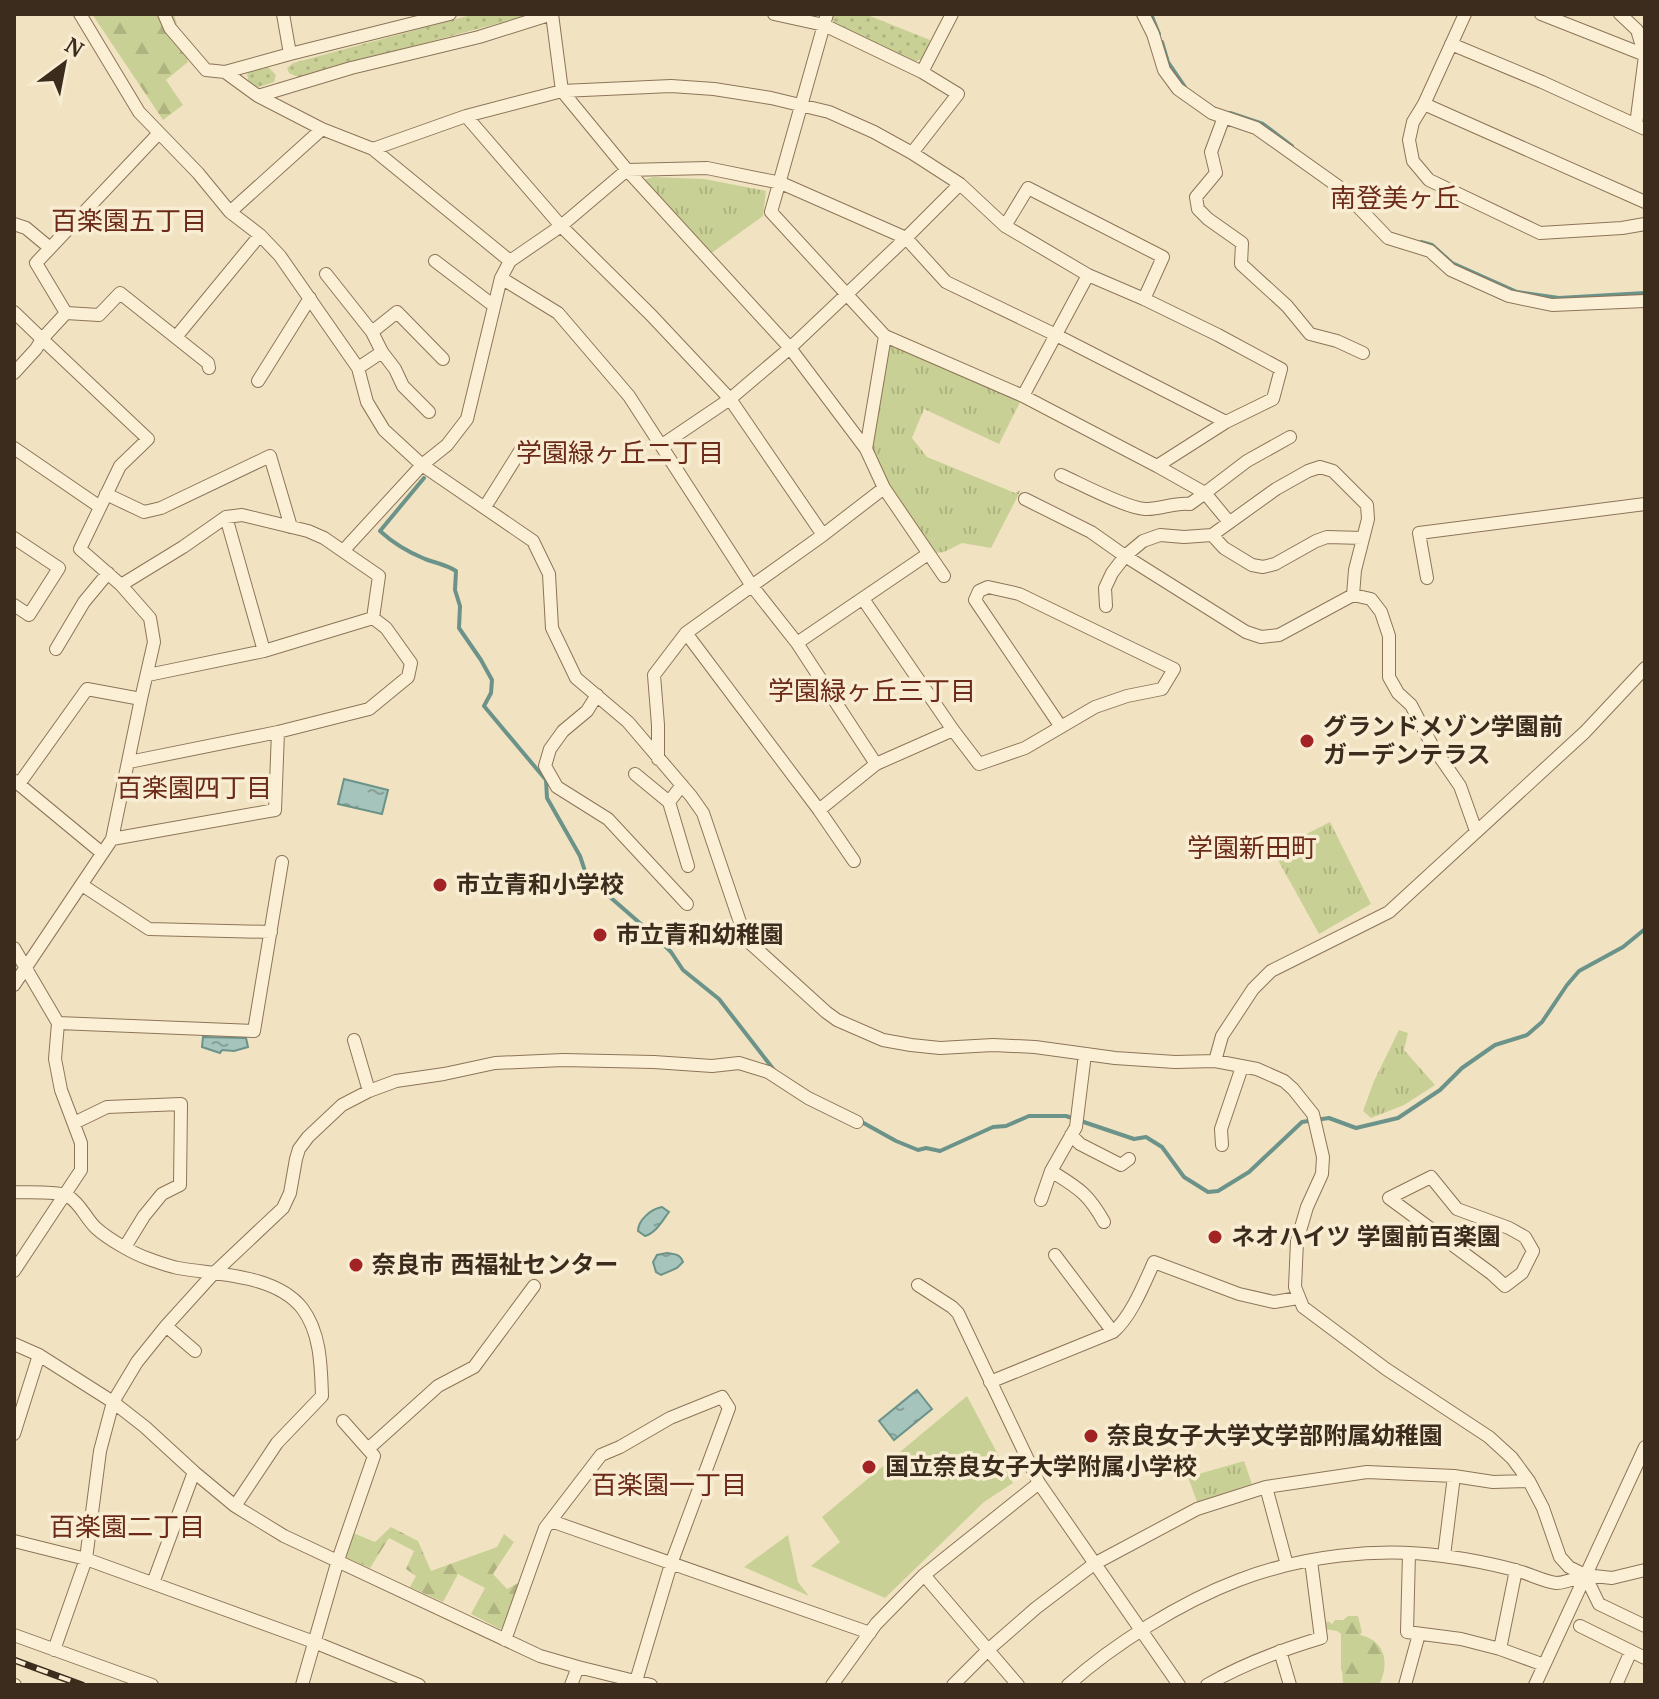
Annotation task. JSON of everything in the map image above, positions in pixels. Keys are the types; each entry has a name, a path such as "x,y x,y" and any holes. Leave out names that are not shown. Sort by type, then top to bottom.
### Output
{"street":[{"path":"80,14 139,112 198,173 230,212 260,235 280,256 358,368 367,402 384,430 422,465 533,541 549,574 552,628 576,678 628,722 703,813 749,942 826,1012 883,1040 940,1048 993,1045 1175,1062 1215,1061 1257,1069 1284,1081 1313,1114 1323,1157 1322,1174 1307,1207 1297,1241 1295,1287 1303,1307 1386,1369 1489,1437 1512,1458 1529,1481 1543,1508 1560,1557 1569,1567 1585,1575 1612,1578 1645,1570"},
{"path":"164,14 170,28 206,70 225,72 450,14"},
{"path":"283,14 290,54"},
{"path":"258,96 351,68 479,37 552,14 562,91 627,170 790,348 866,449 884,488 944,576"},
{"path":"774,14 826,19 958,94 912,153"},
{"path":"922,72 952,14"},
{"path":"1143,14 1164,70 1178,89 1212,113 1256,128 1339,187 1388,238 1430,251 1451,270 1509,296 1552,305 1645,301"},
{"path":"1465,14 1413,122 1409,140 1413,161 1429,180 1540,233 1645,224"},
{"path":"1541,14 1645,56"},
{"path":"1451,44 1640,127 1645,56 1637,30 1620,14"},
{"path":"826,19 771,212 885,336 1023,396 1157,466 1205,493 1229,522"},
{"path":"225,72 258,96 322,129 373,149 510,261"},
{"path":"373,149 466,116 562,91 671,86 771,98 829,112 912,153 960,184 1005,226 1088,275 1218,335 1281,369 1273,399 1226,422 1157,466"},
{"path":"1424,104 1645,202"},
{"path":"466,116 561,226 730,399 823,535"},
{"path":"1224,117 1211,152 1216,173 1196,197 1198,209 1242,243 1241,264 1287,306 1310,334 1337,341 1363,353"},
{"path":"230,212 322,129"},
{"path":"66,313 36,263 159,133"},
{"path":"343,551 422,465 447,445 467,419 501,278 510,261 561,226 627,170 707,168 781,183 906,238 946,282 1226,422"},
{"path":"662,445 730,399 790,348 960,184"},
{"path":"1005,226 1028,188 1163,257 1144,299"},
{"path":"14,224 26,228 50,248"},
{"path":"176,337 260,235"},
{"path":"435,261 494,306"},
{"path":"326,274 372,332 403,386 429,412"},
{"path":"1023,396 1088,275"},
{"path":"501,278 558,313 629,396 752,586 797,643 876,764"},
{"path":"66,313 99,315 120,293 208,363 209,368"},
{"path":"258,381 310,298"},
{"path":"14,312 148,439 120,466 80,549 121,585 150,618 154,642 112,839 14,985"},
{"path":"372,332 397,312 443,359"},
{"path":"14,373 66,313"},
{"path":"866,449 885,336"},
{"path":"358,368 382,352"},
{"path":"1061,475 1145,509 1181,502 1190,504 1247,461 1290,437"},
{"path":"14,448 100,507"},
{"path":"485,507 522,448"},
{"path":"106,494 144,512 161,508 270,456 291,527"},
{"path":"1106,606 1105,588 1112,573 1125,556 1143,541 1160,535 1212,535 1276,489 1320,467 1333,471 1367,505 1368,519 1355,570 1353,595"},
{"path":"658,759 654,675 686,633 884,488"},
{"path":"1025,499 1091,532 1246,632 1261,637 1279,635 1353,595 1371,599 1381,612 1389,636 1389,677 1398,693 1411,705 1433,747 1460,786 1476,831"},
{"path":"1427,578 1419,533 1645,504"},
{"path":"121,585 226,517 242,515 308,531 324,538 379,576 373,618"},
{"path":"226,517 264,651"},
{"path":"1212,535 1224,548 1252,565 1263,567 1327,537 1363,538"},
{"path":"14,538 59,568 29,615 14,605"},
{"path":"797,643 928,554"},
{"path":"56,649 84,602 108,573"},
{"path":"863,599 979,764 1025,748 1061,727 1095,707 1162,689 1174,669 1019,594 988,587 979,591 975,600 1061,727"},
{"path":"148,675 264,651 373,618"},
{"path":"129,762 278,732 369,709 408,677 411,663 386,628 373,618"},
{"path":"686,633 854,861"},
{"path":"1215,1061 1222,1036 1253,989 1271,971 1389,912 1585,732 1645,668"},
{"path":"102,853 16,782 87,689 141,699"},
{"path":"597,695 587,711 563,731 550,749 545,766 557,787 608,819 687,904"},
{"path":"819,810 876,764 953,730"},
{"path":"112,839 275,810 278,732"},
{"path":"635,774 669,802 688,866"},
{"path":"669,802 682,785"},
{"path":"58,1023 254,1031 282,862"},
{"path":"82,885 149,929 271,932"},
{"path":"14,948 58,1023 55,1059 61,1090 81,1143 81,1170 14,1271"},
{"path":"354,1040 369,1091"},
{"path":"1041,1200 1051,1171 1074,1131 1085,1054"},
{"path":"54,1650 86,1559 100,1451 113,1402 137,1362 166,1326 214,1273 283,1208 290,1193 299,1149 342,1105 396,1081 495,1063 563,1060 712,1066 739,1063 768,1072 808,1098 857,1122"},
{"path":"1222,1145 1221,1129 1242,1067"},
{"path":"74,1123 107,1107 181,1104 180,1185 162,1194 125,1247"},
{"path":"1074,1131 1080,1144 1121,1165 1129,1159"},
{"path":"1051,1171 1079,1189 1089,1207 1104,1222"},
{"path":"1431,1177 1457,1209 1509,1228 1525,1237 1533,1251 1522,1273 1505,1286 1389,1198 1431,1177"},
{"path":"14,1192 66,1195 96,1228 144,1257 176,1267 229,1274 265,1283 302,1308 314,1330 320,1359 322,1396 277,1443 235,1506"},
{"path":"1055,1255 1113,1332"},
{"path":"990,1382 1113,1332 1119,1327 1154,1262 1239,1294 1274,1302 1298,1298"},
{"path":"918,1285 958,1313 1039,1483 1179,1685"},
{"path":"368,1449 438,1386 474,1367 534,1286"},
{"path":"166,1326 195,1351"},
{"path":"14,1344 39,1355 113,1402 235,1506 284,1536 540,1656 651,1685"},
{"path":"14,1434 39,1355"},
{"path":"505,1640 545,1528 601,1455 670,1418 722,1397 729,1408 671,1564 636,1681"},
{"path":"302,1685 338,1560 374,1456 343,1421"},
{"path":"1535,1685 1645,1447"},
{"path":"153,1583 194,1472"},
{"path":"953,1685 1036,1608 1094,1564 1197,1509 1266,1487 1367,1472 1454,1476 1493,1482 1529,1481"},
{"path":"1444,1556 1454,1476"},
{"path":"832,1685 870,1633 924,1575 1039,1483"},
{"path":"1266,1487 1287,1565"},
{"path":"551,1521 870,1633"},
{"path":"14,1541 86,1559 314,1642 419,1685"},
{"path":"1068,1685 1141,1631 1195,1600 1239,1580 1287,1565 1355,1554 1409,1553 1444,1556 1516,1570 1558,1583 1585,1575"},
{"path":"1409,1553 1407,1632 1461,1639 1544,1665"},
{"path":"1207,1685 1232,1670 1321,1638 1311,1561"},
{"path":"1500,1649 1516,1570"},
{"path":"924,1575 1018,1685"},
{"path":"1585,1575 1599,1604 1645,1626"},
{"path":"1580,1626 1645,1658"},
{"path":"1405,1685 1419,1634"},
{"path":"14,1635 152,1685"},
{"path":"1280,1651 1290,1685"},
{"path":"1616,1685 1631,1651"},
{"path":"571,1685 578,1667"}],"green space":[{"path":"92,14 174,14 188,62 166,80 183,105 163,120"},
{"path":"475,14 533,14 298,77 289,73 287,68 293,63"},
{"path":"835,14 865,14 930,40 924,58 914,62 835,26 832,19"},
{"path":"268,67 276,75 274,82 256,88 249,83 247,75 250,70"},
{"path":"653,177 704,179 766,191 763,216 706,257 643,180"},
{"path":"885,336 1023,396 999,444 924,409 912,438 927,457 1015,493 1021,490 991,548 962,543 944,552 928,554 866,449"},
{"path":"1330,822 1371,904 1319,934 1273,851"},
{"path":"1399,1030 1408,1033 1404,1050 1435,1085 1404,1105 1371,1118 1363,1111"},
{"path":"967,1396 1013,1483 984,1502 885,1598 811,1566 840,1542 822,1517"},
{"path":"1244,1461 1252,1484 1197,1502 1188,1477"},
{"path":"391,1527 418,1541 431,1571 497,1547 504,1534 514,1542 493,1574 507,1589 520,1582 507,1626 500,1629 471,1614 485,1588 458,1574 443,1602 410,1587 416,1576 406,1569 414,1551 389,1538 370,1568 345,1555 353,1533 375,1542"},
{"path":"788,1535 798,1582 809,1596 744,1567"},
{"path":"1348,1616 1358,1616 1360,1635 1375,1642 1383,1653 1381,1685 1344,1685 1341,1634 1325,1629 1324,1625"}],"water":[{"path":"344,779 388,790 382,814 338,804"},
{"path":"203,1037 246,1038 248,1047 222,1050 220,1053 202,1047"},
{"path":"662,1207 669,1212 656,1229 645,1236 638,1231 646,1216"},
{"path":"667,1253 679,1256 683,1262 661,1275 656,1272 653,1262 657,1255"},
{"path":"917,1390 932,1409 894,1440 879,1421"}],"waterway":[{"path":"1151,14 1159,34"},
{"path":"1162,42 1168,62 1185,87"},
{"path":"1230,113 1263,124 1292,146"},
{"path":"1421,242 1432,245 1452,263 1517,292 1559,298 1645,293"},
{"path":"424,478 380,531 407,550 456,571 459,628 492,680 491,693 484,706 546,780 547,798 580,856 587,877 657,938 683,970 719,999 774,1070"},
{"path":"860,1121 918,1150 940,1151 993,1127 1006,1126 1029,1116 1066,1116 1134,1139 1146,1137 1162,1147 1184,1177 1208,1192 1218,1191 1249,1172 1302,1122 1329,1118 1356,1128 1398,1118 1440,1090 1462,1068 1495,1045 1527,1035 1542,1022 1579,971 1623,947 1645,929"}],"railway":[{"path":"14,1660 82,1685"}],"place":[{"name":"グランドメゾン学園前 ガーデンテラス","path":"1307,741"},
{"name":"市立青和小学校","path":"440,885"},
{"name":"市立青和幼稚園","path":"600,935"},
{"name":"ネオハイツ 学園前百楽園","path":"1215,1237"},
{"name":"奈良市 西福祉センター","path":"356,1265"},
{"name":"奈良女子大学文学部附属幼稚園","path":"1091,1436"},
{"name":"国立奈良女子大学附属小学校","path":"869,1467"}],"district":[{"name":"南登美ヶ丘","path":"1395,198"},
{"name":"百楽園五丁目","path":"129,221"},
{"name":"学園緑ヶ丘二丁目","path":"620,453"},
{"name":"学園緑ヶ丘三丁目","path":"872,691"},
{"name":"百楽園四丁目","path":"194,788"},
{"name":"学園新田町","path":"1252,848"},
{"name":"百楽園一丁目","path":"669,1485"},
{"name":"百楽園二丁目","path":"127,1527"}]}
